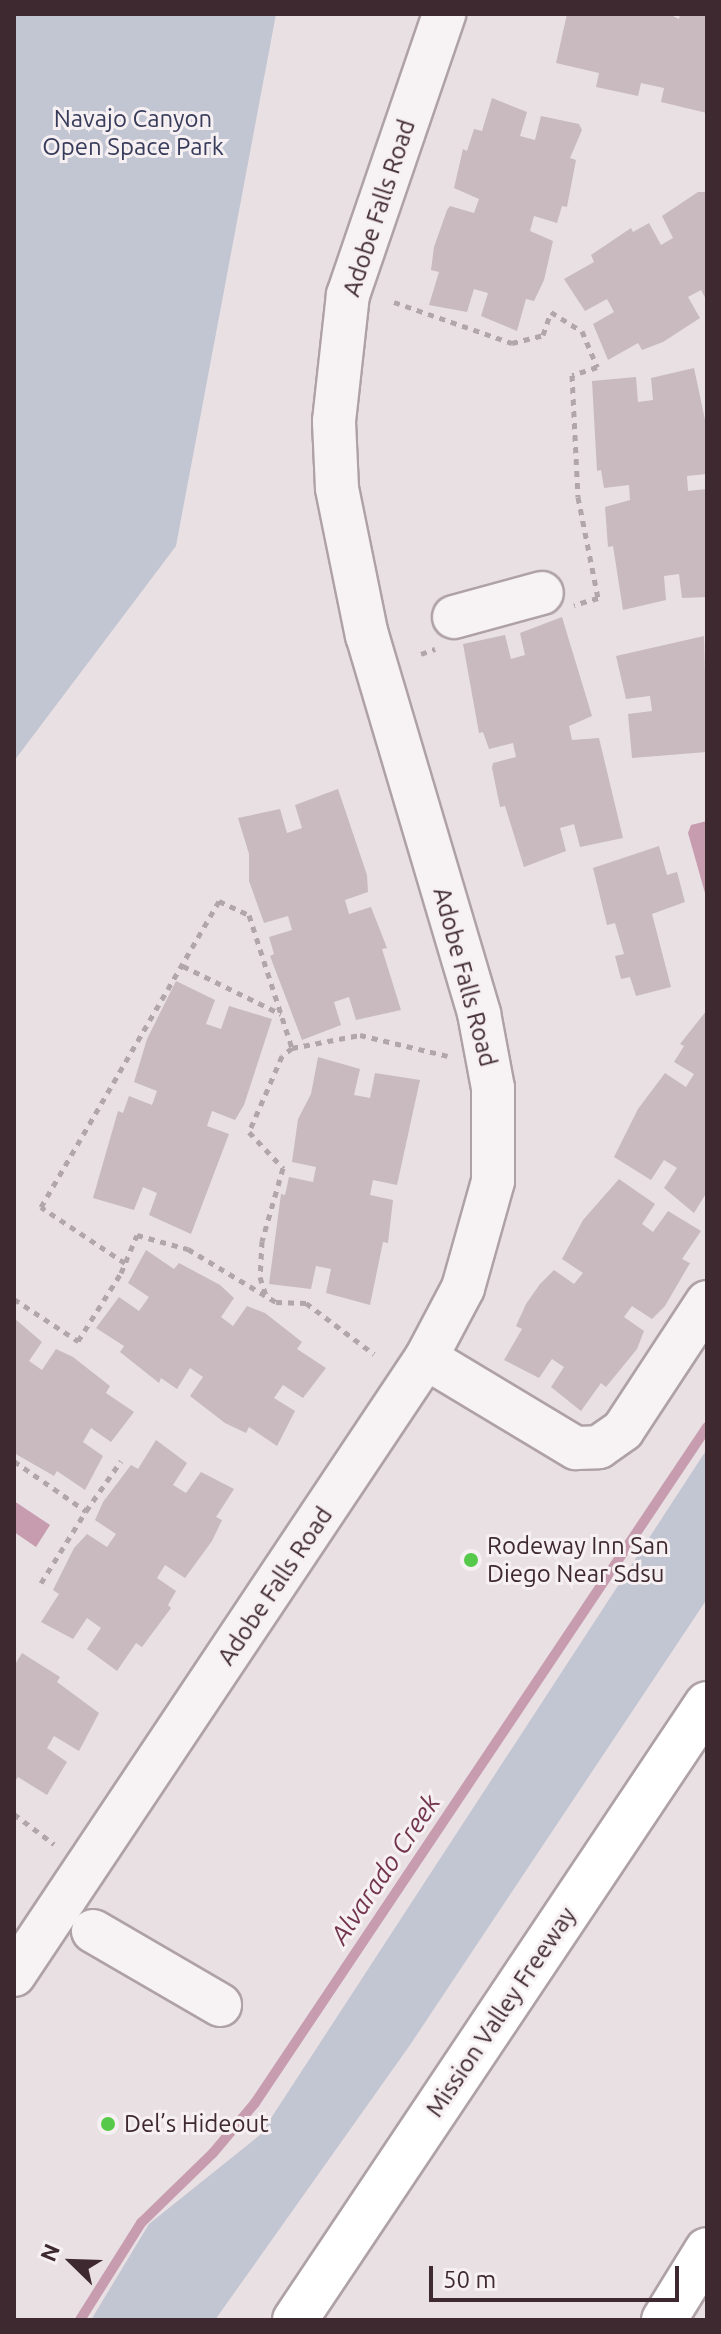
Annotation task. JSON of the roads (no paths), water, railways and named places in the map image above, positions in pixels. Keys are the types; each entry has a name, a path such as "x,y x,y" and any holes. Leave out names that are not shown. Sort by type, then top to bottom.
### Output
{"highway":[{"name":"Mission Valley Freeway","path":"295,2320 707,1704"},
{"path":"664,2320 707,2250"}],"street":[{"name":"Adobe Falls Road","path":"14,1975 426,1358 463,1288 493,1181 493,1088 479,1013 367,636 337,488 334,421 348,295 444,14"},
{"path":"452,631 555,600"},
{"path":"426,1358 576,1448 599,1447 623,1430 707,1302"},
{"path":"93,1931 220,2005"}],"waterway":[{"name":"Alvarado Creek","path":"80,2320 141,2223 213,2153 255,2103 707,1427"}],"place":[{"name":"Rodeway Inn San Diego Near Sdsu","path":"471,1560"},
{"name":"Del’s Hideout","path":"108,2124"}],"park label":[{"name":"Navajo Canyon Open Space Park","path":"133,133"}]}
